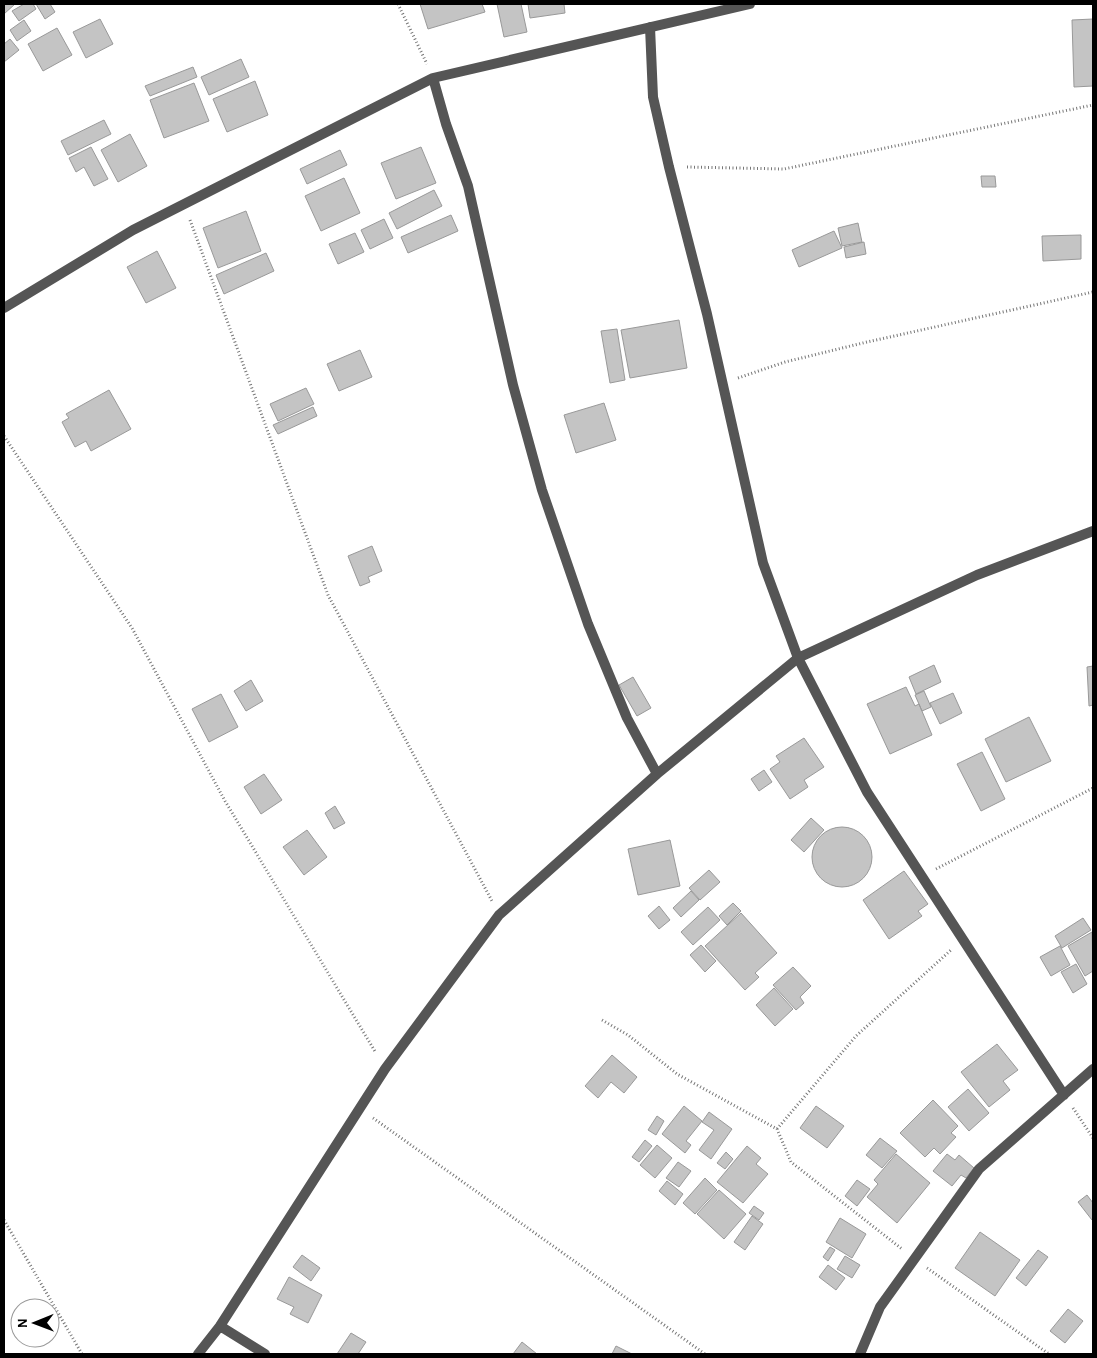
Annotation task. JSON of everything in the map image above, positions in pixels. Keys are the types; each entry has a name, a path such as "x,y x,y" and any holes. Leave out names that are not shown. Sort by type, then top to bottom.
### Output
{"street":[{"path":"4,308 133,230 433,78 750,4"},
{"path":"650,27 653,97 669,167 707,314 763,563 798,658 867,792 1064,1095"},
{"path":"433,78 446,124 468,186 513,385 542,490 588,624 627,718 657,774"},
{"path":"198,1354 220,1326 385,1069 499,915 657,774 798,658 977,575 1093,531"},
{"path":"860,1354 880,1307 979,1169 1093,1069"},
{"path":"220,1326 265,1354"}],"path":[{"path":"398,4 433,78"},
{"path":"669,167 784,169 1093,104"},
{"path":"184,204 328,595 499,915"},
{"path":"723,383 785,362 1093,292"},
{"path":"4,436 132,628 225,801 385,1069"},
{"path":"922,876 1093,788"},
{"path":"778,1129 856,1036 963,939"},
{"path":"602,1020 628,1035 677,1074 778,1129 791,1162 914,1259 1049,1354"},
{"path":"1064,1095 1093,1138"},
{"path":"359,1108 705,1354"},
{"path":"4,1220 82,1354"}],"building":[{"path":"4,4 15,4 4,14"},
{"path":"24,4 33,4 36,9 19,21 12,11"},
{"path":"36,4 50,4 55,12 45,19"},
{"path":"420,4 482,4 485,12 428,29"},
{"path":"497,4 521,4 527,32 504,37"},
{"path":"528,4 564,4 565,13 530,18"},
{"path":"100,19 113,44 86,58 73,32"},
{"path":"1093,19 1093,86 1074,87 1072,20"},
{"path":"24,20 31,31 17,41 10,30"},
{"path":"57,28 72,55 43,71 28,44"},
{"path":"10,39 19,50 4,62 4,44"},
{"path":"241,59 249,77 209,95 201,77"},
{"path":"193,67 197,77 150,96 145,86"},
{"path":"255,81 268,115 227,132 213,99"},
{"path":"194,83 209,121 164,138 150,100"},
{"path":"104,120 111,134 68,155 61,141"},
{"path":"130,134 147,166 118,182 101,150"},
{"path":"91,147 108,179 94,186 84,167 76,172 69,158"},
{"path":"421,147 436,183 396,199 381,163"},
{"path":"340,150 347,165 307,184 300,169"},
{"path":"981,176 995,176 996,187 982,187"},
{"path":"344,178 360,213 321,231 305,196"},
{"path":"434,190 442,206 397,229 389,213"},
{"path":"246,211 261,251 218,268 203,228"},
{"path":"451,215 458,231 408,253 401,237"},
{"path":"384,219 393,238 370,249 361,230"},
{"path":"858,223 862,242 842,246 838,228"},
{"path":"834,231 842,248 799,267 792,250"},
{"path":"355,233 364,252 338,264 329,244"},
{"path":"1081,235 1081,259 1043,261 1042,236"},
{"path":"864,242 866,254 846,258 844,247"},
{"path":"157,251 176,288 146,303 127,267"},
{"path":"266,253 274,271 224,294 216,275"},
{"path":"679,320 687,368 630,378 621,330"},
{"path":"617,329 625,380 610,383 601,331"},
{"path":"360,350 372,377 339,391 327,364"},
{"path":"306,388 314,404 278,421 270,404"},
{"path":"109,390 131,429 91,451 86,441 75,447 62,422 69,418 66,414"},
{"path":"604,403 616,440 576,453 564,415"},
{"path":"313,407 317,416 278,434 273,425"},
{"path":"372,546 382,571 368,577 370,582 360,586 348,556"},
{"path":"934,665 941,682 916,694 909,677"},
{"path":"1093,666 1093,705 1089,706 1087,667"},
{"path":"633,677 651,708 637,716 619,685"},
{"path":"251,680 263,701 246,711 234,691"},
{"path":"906,687 915,706 919,704 932,735 890,754 867,704"},
{"path":"924,691 931,707 922,711 915,695"},
{"path":"953,693 962,713 940,724 930,703"},
{"path":"221,694 238,727 209,742 192,709"},
{"path":"1029,717 1051,761 1006,782 985,739"},
{"path":"804,738 824,767 804,780 808,787 790,799 770,769 780,762 776,756"},
{"path":"982,752 1005,799 981,811 957,764"},
{"path":"764,770 772,782 759,791 751,779"},
{"path":"264,774 282,800 261,814 244,787"},
{"path":"335,806 345,823 334,829 325,813"},
{"path":"811,818 824,830 804,852 791,840"},
{"path":"836,827 848,827 859,832 867,840 872,851 870,869 859,882 848,887 836,887 825,882 817,874 812,863 812,851 817,840 825,832"},
{"path":"307,830 327,857 304,875 283,847"},
{"path":"670,840 680,886 638,895 628,849"},
{"path":"709,870 720,882 700,900 689,888"},
{"path":"904,871 928,904 918,911 922,916 889,939 863,900"},
{"path":"691,891 699,900 681,917 673,908"},
{"path":"733,903 741,911 727,925 719,916"},
{"path":"659,906 670,920 659,929 648,916"},
{"path":"708,907 720,920 693,945 681,932"},
{"path":"741,913 777,953 755,973 759,977 745,990 705,946"},
{"path":"1083,918 1091,930 1062,948 1055,936"},
{"path":"1092,932 1093,971 1085,976 1068,946"},
{"path":"701,945 716,961 705,972 690,955"},
{"path":"1060,946 1070,965 1051,976 1040,957"},
{"path":"1076,964 1087,984 1073,993 1061,972"},
{"path":"793,967 811,986 800,997 804,1003 796,1010 773,985"},
{"path":"774,988 793,1009 775,1026 756,1005"},
{"path":"997,1044 1018,1070 1003,1081 1010,1090 989,1107 961,1072"},
{"path":"612,1055 637,1077 624,1093 611,1082 598,1098 585,1086"},
{"path":"968,1089 989,1113 969,1131 948,1107"},
{"path":"933,1100 958,1126 951,1133 956,1137 940,1154 934,1148 925,1157 900,1133"},
{"path":"684,1106 702,1121 686,1141 691,1145 685,1153 662,1134"},
{"path":"816,1106 844,1126 827,1148 800,1128"},
{"path":"709,1112 732,1129 711,1159 699,1150 714,1130 702,1122"},
{"path":"657,1116 664,1121 656,1135 648,1130"},
{"path":"880,1138 897,1151 882,1168 866,1155"},
{"path":"645,1140 652,1146 639,1162 632,1157"},
{"path":"657,1145 672,1158 655,1178 640,1165"},
{"path":"747,1146 761,1158 756,1164 768,1174 743,1203 717,1182"},
{"path":"726,1152 733,1159 725,1169 717,1163"},
{"path":"896,1154 930,1183 897,1223 867,1197 878,1184 874,1180"},
{"path":"947,1154 955,1160 959,1155 974,1168 966,1178 961,1175 952,1186 933,1171"},
{"path":"678,1162 691,1171 679,1187 666,1178"},
{"path":"705,1178 717,1190 695,1214 683,1203"},
{"path":"857,1180 870,1189 857,1206 845,1196"},
{"path":"667,1181 683,1194 675,1205 659,1191"},
{"path":"719,1190 746,1214 724,1239 697,1214"},
{"path":"1087,1195 1093,1203 1092,1220 1078,1202"},
{"path":"754,1206 764,1213 759,1220 749,1213"},
{"path":"752,1216 763,1224 745,1250 734,1242"},
{"path":"840,1218 866,1234 852,1258 826,1242"},
{"path":"980,1232 1020,1260 995,1296 955,1268"},
{"path":"830,1247 835,1250 828,1261 823,1257"},
{"path":"1038,1250 1048,1257 1026,1286 1016,1278"},
{"path":"302,1255 320,1268 311,1281 293,1267"},
{"path":"845,1256 860,1265 852,1278 837,1269"},
{"path":"828,1265 845,1278 836,1290 819,1277"},
{"path":"289,1277 322,1295 308,1323 290,1314 294,1307 277,1299"},
{"path":"1068,1309 1083,1321 1065,1343 1050,1331"},
{"path":"351,1333 366,1342 358,1354 337,1354"},
{"path":"522,1342 537,1354 513,1354"},
{"path":"616,1346 632,1354 612,1354"}]}
